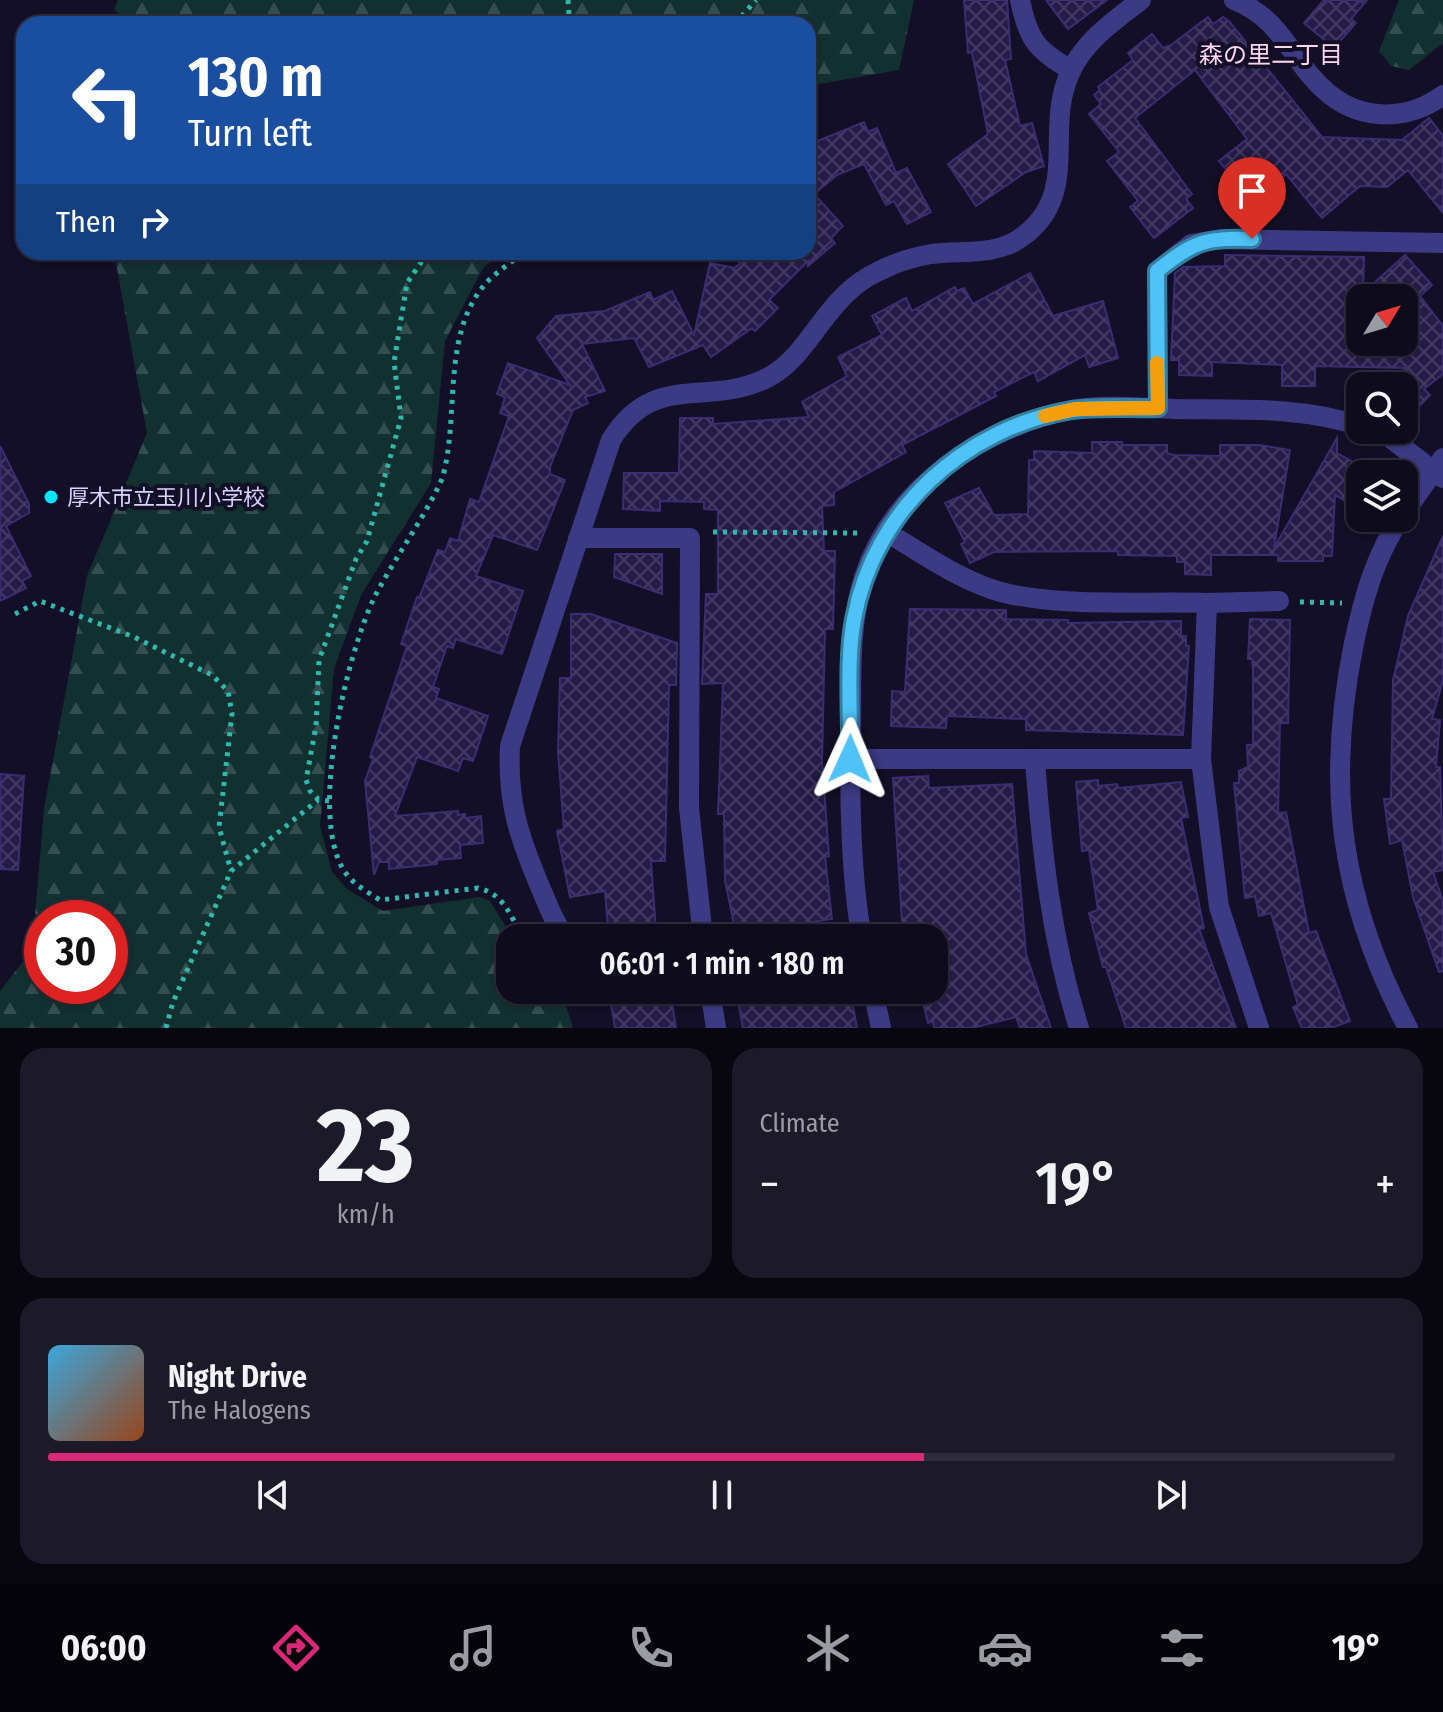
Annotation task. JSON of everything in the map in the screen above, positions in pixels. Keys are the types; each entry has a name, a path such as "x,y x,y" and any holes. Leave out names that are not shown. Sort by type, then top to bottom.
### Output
{"street":[{"path":"1020,0 1027,32 1051,59 1071,70"},
{"path":"559,924 522,843 512,812 508,778 510,746 611,440 633,411 653,400 745,386 767,378 790,362 829,308 876,272 932,254 998,249 1019,239 1041,219 1053,201 1059,180 1060,100 1071,70 1095,36 1141,0"},
{"path":"1234,0 1269,20 1328,93 1350,106 1374,114 1394,115 1422,110 1443,95"},
{"path":"1158,408 1157,271 1191,244 1221,239 1443,243"},
{"path":"861,924 850,759 853,622 865,575 907,503 975,443 1027,420 1075,409 1316,412 1346,422"},
{"path":"1400,444 1439,469 1418,495"},
{"path":"1394,532 1372,575 1362,607 1338,750 1344,855 1360,916 1391,996 1408,1028"},
{"path":"885,537 993,589 1035,598 1207,603 1279,601"},
{"path":"578,538 690,538 689,808 701,924"},
{"path":"1207,603 1201,759 1219,907 1259,1028"},
{"path":"850,759 1201,759"},
{"path":"1035,761 1044,878 1064,979 1079,1028"},
{"path":"712,1004 716,1028"},
{"path":"876,1004 881,1028"}],"path":[{"path":"742,16 756,0"},
{"path":"329,801 318,799 310,791 306,780 316,726 319,660 356,559 367,541 401,418 394,362 407,283 423,260"},
{"path":"514,260 489,280 468,310 458,340 448,459 442,479 375,597 347,677 328,819 335,849 351,881 380,900 478,888 491,891 507,908 516,924"},
{"path":"690,538 699,532 869,533 885,537"},
{"path":"15,614 40,601 134,637 212,675 228,691 232,714 219,827 231,871"},
{"path":"1279,601 1340,603 1362,607"},
{"path":"347,677 355,678"},
{"path":"166,1028 173,1002 231,871 318,799"}],"green space":[{"path":"118,0 914,0 899,70 816,85 816,16 121,16 114,9"},
{"path":"1399,0 1443,0 1443,43 1409,70 1391,66 1379,51"},
{"path":"115,260 492,260 483,268 445,341 431,483 361,595 334,669 320,826 332,872 347,889 383,911 479,897 490,901 504,924 496,924 496,1004 565,1004 573,1028 0,1028 0,991 24,960 24,1004 128,1004 128,900 36,900 44,809 87,576 147,433"}],"building":[{"path":"964,0 1007,0 1011,59 1005,60 1020,126 1032,123 1044,166 1026,172 976,206 948,164 988,134 972,52 968,53"},
{"path":"1046,0 1107,0 1068,29"},
{"path":"1324,0 1367,0 1351,19 1356,23 1334,48 1304,23"},
{"path":"1208,17 1213,24 1223,17 1229,21 1322,137 1402,140 1429,118 1443,136 1443,213 1408,170 1387,187 1360,186 1322,218 1286,174 1262,194 1257,188 1247,196 1219,161 1247,139 1195,70 1135,118 1192,194 1186,199 1193,208 1154,238 1130,207 1138,201 1107,161 1119,152 1089,114 1101,104 1094,95 1100,90 1098,87 1133,60 1128,53 1152,34 1163,48 1171,45"},
{"path":"864,122 868,132 877,128 896,173 907,168 931,212 907,224 894,201 886,205 864,164 837,175 816,192 816,142"},
{"path":"816,196 843,226 831,238 835,243 816,259"},
{"path":"1225,255 1364,257 1363,284 1346,284 1346,356 1418,356 1418,284 1373,284 1405,255 1432,285 1420,296 1443,326 1443,374 1424,389 1430,395 1418,407 1418,372 1402,372 1406,368 1315,366 1315,386 1282,386 1282,365 1212,362 1212,376 1179,375 1179,360 1171,360 1175,273 1183,267 1225,266"},
{"path":"743,260 815,260 808,266 808,261 769,300 778,308 755,331 752,328 711,357 703,345 649,367 634,338 582,344 605,391 585,397 588,403 573,410 550,467 550,474 565,480 537,550 493,535 476,576 523,591 502,654 456,639 453,648 447,646 433,687 439,689 436,698 488,716 473,761 463,758 458,771 417,757 395,816 458,811 458,815 465,814 465,818 481,816 483,843 460,845 461,858 437,860 437,864 389,869 389,862 379,862 374,875 365,781 373,759 370,757 407,646 401,644 417,597 438,550 445,552 450,538 458,541 470,499 479,502 509,416 500,413 505,397 497,394 508,363 570,385 537,338 556,316 605,311 650,292 653,300 672,291 694,335 710,263 735,268"},
{"path":"1030,273 1053,316 1103,301 1118,358 1089,367 1085,355 1038,381 1034,372 994,392 996,396 902,445 906,452 834,492 834,505 822,506 824,551 835,551 833,629 825,629 822,760 829,856 825,857 832,919 800,924 734,924 725,881 724,814 718,814 723,683 702,684 706,594 718,594 718,510 704,509 704,502 660,501 660,511 623,509 624,473 679,473 680,418 713,418 713,424 809,417 802,402 847,376 838,357 882,335 872,316 906,298 912,311 955,287 957,291 964,288 973,304"},
{"path":"1337,438 1337,453 1349,460 1346,460 1346,502 1335,495 1332,556 1323,556 1323,561 1278,561 1278,555 1211,555 1211,575 1185,574 1185,562 1177,562 1177,556 1118,555 1118,551 994,552 970,563 961,544 965,542 945,503 979,488 994,515 1028,514 1029,460 1034,460 1034,451 1092,453 1092,442 1122,442 1122,445 1167,445 1167,453 1174,455 1220,456 1220,445 1260,445 1290,450 1274,548"},
{"path":"0,446 29,504 29,513 6,526 31,576 22,581 26,588 0,601"},
{"path":"1443,536 1443,680 1432,719 1440,720 1436,767 1440,767 1443,870 1433,872 1443,901 1443,971 1439,972 1413,897 1402,840 1390,844 1384,799 1391,799 1393,680 1408,616"},
{"path":"615,554 662,554 662,594 614,577"},
{"path":"910,609 1006,610 1006,619 1068,620 1068,623 1181,621 1181,636 1186,636 1186,646 1189,646 1183,735 1026,730 1026,719 947,716 946,728 891,726 892,691 905,692"},
{"path":"571,614 591,614 677,643 676,685 669,685 665,861 651,861 656,924 608,924 605,891 570,897 557,831 564,829 558,752 560,678 571,678"},
{"path":"1250,619 1290,620 1288,723 1280,723 1278,813 1286,812 1309,933 1316,931 1350,1021 1331,1028 1302,1028 1293,1007 1298,1005 1271,913 1259,916 1255,896 1245,898 1234,783 1239,783 1239,771 1248,767 1247,745 1253,745 1253,669 1252,659 1248,659"},
{"path":"0,774 24,776 18,870 0,869"},
{"path":"928,776 929,788 1012,784 1026,954 1051,1028 1020,1028 1016,1017 972,1028 934,1028 933,1021 928,1023 923,1004 948,1004 948,924 902,924 893,778"},
{"path":"1098,780 1098,786 1117,784 1118,788 1181,782 1188,817 1181,818 1204,928 1199,929 1236,1028 1126,1028 1106,967 1103,967 1089,913 1098,910 1089,850 1082,851 1076,782"},
{"path":"611,1004 672,1004 676,1028 615,1028"},
{"path":"739,1004 853,1004 857,1028 743,1028"}],"slow traffic":[{"path":"1045,416 1075,409 1158,408 1157,363"}],"place":[{"name":"厚木市立玉川小学校","path":"51,497"}],"district":[{"name":"森の里二丁目","path":"1271,55"}],"route":[{"path":"850,759 853,622 865,575 882,540 907,503 936,474 975,443 1027,420 1075,409 1158,408 1157,271 1191,244 1221,239 1252,239"}]}
